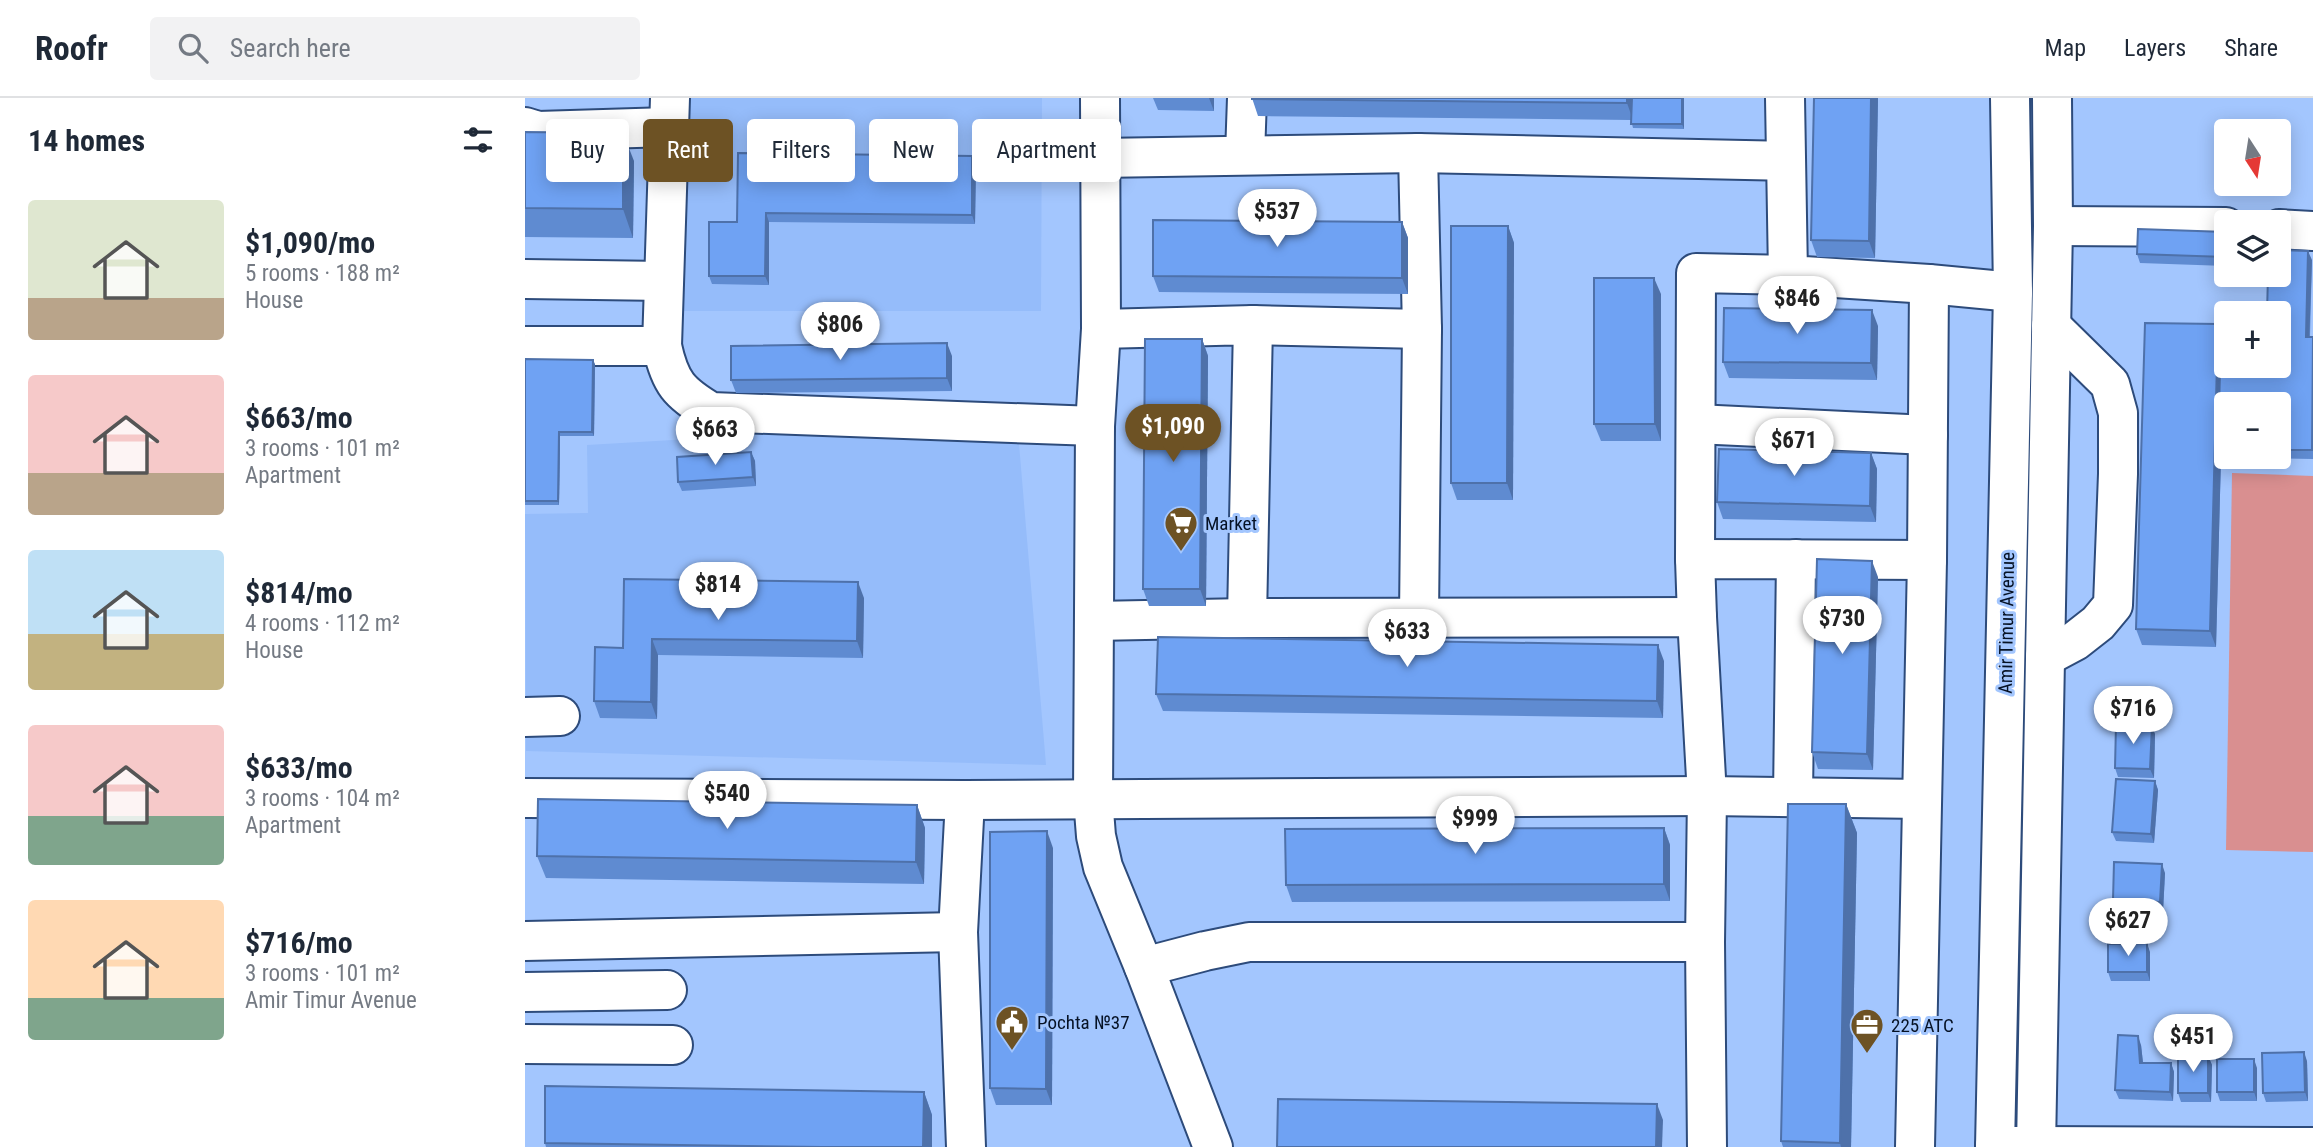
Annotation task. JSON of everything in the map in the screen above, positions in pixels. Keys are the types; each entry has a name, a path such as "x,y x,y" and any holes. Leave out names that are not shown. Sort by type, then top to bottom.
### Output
{"main road":[{"path":"1100,98 1100,119"},
{"path":"1245,155 1247,98"},
{"path":"1785,98 1788,275"},
{"name":"Amir Timur Avenue","path":"1995,1147 2013,292 2010,98"},
{"name":"Amir Timur Avenue","path":"2036,1147 2053,226 2052,98"},
{"path":"525,127 538,131 670,112 662,346 668,373 692,401 711,412 1095,426"},
{"path":"1121,158 1418,153 1786,161"},
{"path":"1418,153 1422,329 1419,617"},
{"path":"1099,182 1101,329 1095,426 1093,798 1096,836 1103,867 1213,1147"},
{"path":"2053,226 2214,227"},
{"path":"2291,230 2313,231"},
{"path":"1707,1147 1707,796 1695,559 1696,274 1788,275 2013,292"},
{"path":"525,279 664,281"},
{"path":"1915,1147 1927,560 1929,284"},
{"path":"1101,329 1253,325 1422,329"},
{"path":"1247,618 1253,325"},
{"path":"2045,657 2075,642 2098,623 2113,605 2118,474 2117,413 2110,384 2051,326"},
{"path":"525,346 662,346"},
{"path":"1696,424 1928,435"},
{"path":"1695,559 1927,560"},
{"path":"1793,797 1797,559"},
{"path":"1094,621 1697,617"},
{"path":"525,798 965,800 1707,796 1922,799"},
{"path":"965,800 958,932 966,1147"},
{"path":"525,941 958,932"},
{"path":"1144,967 1249,942 1705,942"},
{"path":"525,992 667,990"},
{"path":"525,1044 673,1045"},
{"path":"1995,1147 2313,1147"}],"shaded area":[{"path":"688,98 1042,98 1042,119 972,119 972,182 1042,182 1041,311 683,311 686,182 733,182 733,119 688,119"},
{"path":"1017,420 1046,765 526,751 525,514 588,513 587,445"},
{"path":"2232,473 2313,476 2313,852 2226,850"}],"building":[{"path":"1627,98 1627,103 1252,99"},
{"path":"1632,98 1682,98 1682,124 1631,124"},
{"path":"1814,98 1871,98 1869,241 1811,240"},
{"path":"525,132 546,132 546,182 623,182 623,209 525,208"},
{"path":"738,153 747,153 747,182 855,182 855,154 869,155 869,182 958,182 958,156 972,156 972,215 766,213 765,276 709,276 709,222 737,222"},
{"path":"1153,220 1402,222 1402,278 1153,276"},
{"path":"1451,226 1508,226 1507,483 1451,483"},
{"path":"2138,229 2214,232 2214,257 2137,254"},
{"path":"2291,250 2308,251 2306,337 2313,337 2312,450 2291,450 2291,392 2219,392 2220,378 2291,378 2291,301 2267,301 2268,287 2291,287"},
{"path":"1594,278 1654,278 1655,424 1594,424"},
{"path":"1724,308 1872,310 1871,363 1723,362"},
{"path":"2145,323 2214,324 2214,378 2217,378 2216,392 2214,392 2210,631 2136,629"},
{"path":"1145,339 1202,339 1200,589 1143,589"},
{"path":"947,343 947,378 731,380 731,346"},
{"path":"525,359 593,360 592,432 559,432 558,501 525,501"},
{"path":"1719,449 1871,453 1870,506 1717,502"},
{"path":"751,452 753,477 678,482 677,457"},
{"path":"1817,559 1872,561 1867,754 1812,752"},
{"path":"624,579 858,582 857,641 652,639 651,702 594,701 595,647 623,648"},
{"path":"1158,637 1658,645 1657,701 1156,694"},
{"path":"2116,724 2152,725 2150,769 2115,768"},
{"path":"2116,779 2155,781 2151,834 2112,832"},
{"path":"538,799 917,805 916,862 537,856"},
{"path":"1788,804 1846,804 1840,1143 1781,1141"},
{"path":"1664,828 1664,884 1286,885 1285,829"},
{"path":"1047,831 1046,1089 990,1088 990,832"},
{"path":"2114,862 2162,864 2160,902 2113,900"},
{"path":"2147,943 2147,972 2108,972 2108,944"},
{"path":"2118,1035 2138,1036 2140,1063 2171,1063 2170,1092 2115,1090"},
{"path":"2304,1052 2305,1092 2263,1093 2262,1053"},
{"path":"2178,1056 2208,1056 2208,1093 2178,1093"},
{"path":"2217,1059 2254,1059 2254,1092 2217,1092"},
{"path":"545,1086 924,1092 923,1147 545,1143"},
{"path":"1278,1099 1657,1104 1656,1147 1277,1147"}],"place":[{"name":"Market","path":"1181,553"},
{"name":"Pochta №37","path":"1012,1052"},
{"name":"225 АТС","path":"1867,1055"}]}
